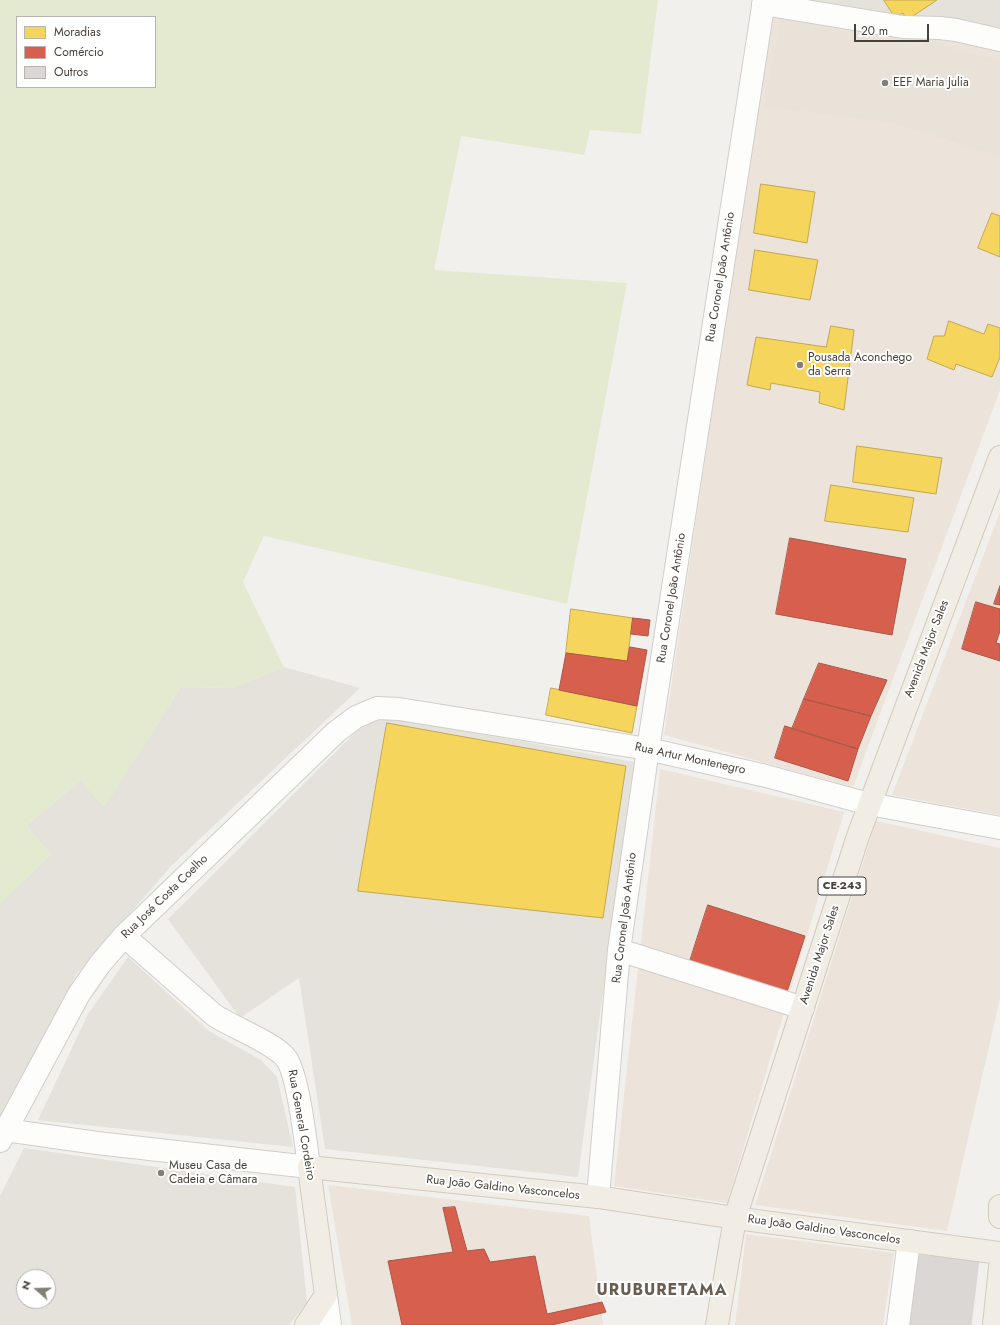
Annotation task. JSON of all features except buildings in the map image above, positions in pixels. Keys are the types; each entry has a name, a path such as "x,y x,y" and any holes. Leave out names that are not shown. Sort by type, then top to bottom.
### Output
{"main road":[{"name":"Avenida Major Sales","path":"717,1325 735,1218 869,804 1000,457"},
{"name":"Rua João Galdino Vasconcelos","path":"309,1167 598,1197 735,1218 1000,1253"},
{"name":"Rua General Cordeiro","path":"309,1167 326,1295"},
{"path":"1000,1206 1000,1217"},
{"path":"994,1325 1000,1267"},
{"path":"306,1325 326,1295"}],"street":[{"path":"764,2 903,27 956,30 1000,40"},
{"name":"Rua Coronel João Antônio","path":"598,1197 619,950 648,749 764,2"},
{"name":"Rua Artur Montenegro","path":"377,708 399,709 474,720 648,749 766,776 869,804 1000,828"},
{"name":"Rua José Costa Coelho","path":"3,1135 79,994 100,964 124,936 336,732 356,717 377,708"},
{"name":"Rua General Cordeiro","path":"124,936 214,1015 274,1048 285,1056 292,1066 309,1167"},
{"path":"619,950 803,1008"},
{"name":"Rua João Galdino Vasconcelos","path":"3,1135 97,1143 309,1167"},
{"path":"898,1325 909,1241"},
{"name":"Rua General Cordeiro","path":"326,1295 330,1325"}],"shaded area":[{"path":"773,0 1000,0 1000,34"},
{"path":"772,9 931,31 1000,52 1000,390 853,787 664,735"},
{"name":"EEF Maria Julia","path":"780,19 923,47 926,41 1000,61 1000,156 890,122 765,106"},
{"path":"1000,512 1000,815 892,795"},
{"path":"284,667 360,688 171,866 76,975 0,1119 0,903 51,854 26,826 81,780 104,807 181,687 232,688"},
{"path":"384,716 634,762 578,1177 325,1149 299,978 240,1018 168,919 357,731"},
{"path":"660,769 844,812 727,1203 614,1186"},
{"path":"876,821 1000,848 1000,998 947,1231 755,1205"},
{"path":"128,957 209,1031 261,1060 277,1077 293,1147 38,1120 88,1014"},
{"path":"24,1148 295,1187 307,1302 289,1325 0,1325 0,1196"},
{"path":"328,1185 589,1216 603,1325 352,1325"},
{"path":"746,1234 894,1253 883,1325 735,1325"}],"green space":[{"path":"0,0 658,0 641,134 590,130 584,155 461,136 434,270 627,283 567,604 264,536 243,582 284,667 232,688 181,687 104,808 81,780 26,826 51,854 0,903"}],"place":[{"name":"EEF Maria Julia","path":"885,83"},
{"name":"Pousada Aconchego da Serra","path":"800,365"},
{"name":"Museu Casa de Cadeia e Câmara","path":"161,1173"}],"district":[{"name":"URUBURETAMA","path":"662,1291"}]}
